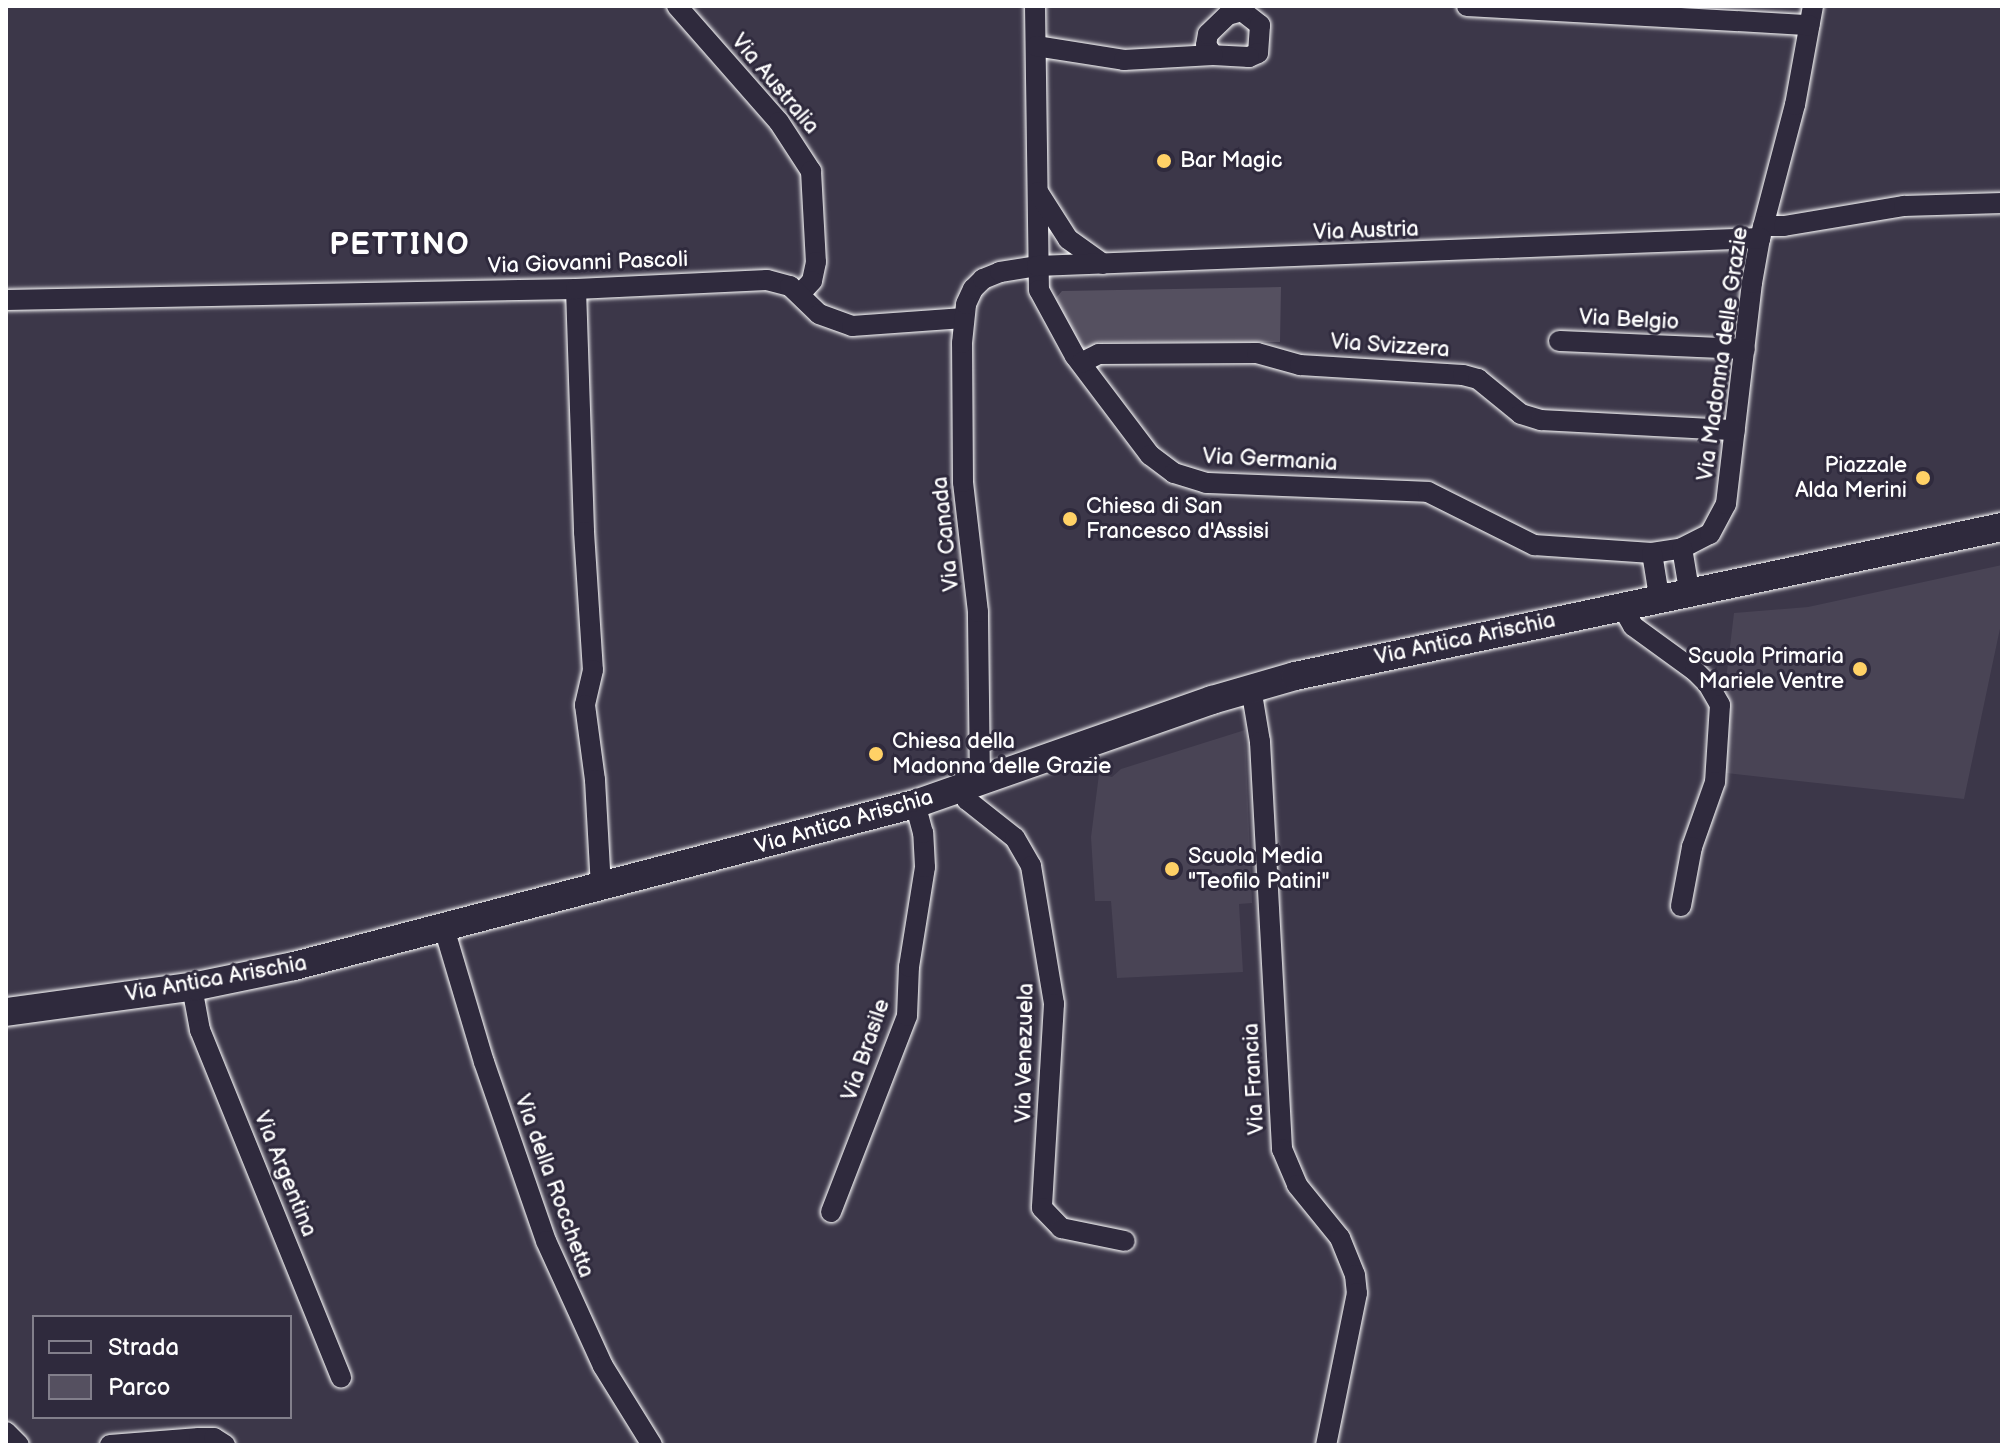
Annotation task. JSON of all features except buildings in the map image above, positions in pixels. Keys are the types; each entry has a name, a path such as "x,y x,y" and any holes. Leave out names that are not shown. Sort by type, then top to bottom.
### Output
{"main road":[{"name":"Via Antica Arischia","path":"6,1012 192,987 294,966 915,804 1251,688 1659,596 2002,527"}],"street":[{"name":"Via Australia","path":"677,6 779,122 811,171 816,262 812,281 800,294"},
{"name":"Via Germania","path":"1035,6 1037,266 1042,299 1081,363 1150,455 1190,480 1428,492 1534,545 1652,553 1682,548"},
{"path":"1467,6 1811,15"},
{"path":"1036,46 1124,60 1152,61 1182,55 1249,57 1258,53 1260,25 1251,8 1228,15 1182,55"},
{"name":"Via Madonna delle Grazie","path":"1682,548 1710,534 1721,518 1732,474 1745,349 1762,232 1787,143 1811,15"},
{"path":"1208,34 1206,45 1213,55"},
{"name":"Via Germania","path":"1036,188 1054,222 1068,239 1103,264"},
{"name":"Via Austria","path":"977,283 1000,272 1037,266 1762,232 1891,207 2002,203"},
{"name":"Via Giovanni Pascoli","path":"6,300 576,289 767,280 790,286 819,314 852,326 964,318"},
{"name":"Via Canada","path":"970,785 977,576 963,482 964,318 966,304 977,283"},
{"path":"576,289 584,532 593,670 585,705 595,780 601,887"},
{"name":"Via Belgio","path":"1559,341 1745,349"},
{"name":"Via Svizzera","path":"1081,363 1099,354 1257,353 1300,365 1463,375 1478,379 1521,414 1541,420 1735,430"},
{"path":"1682,548 1689,590"},
{"path":"1652,553 1659,596"},
{"path":"1621,605 1633,626 1708,684 1720,705 1715,782 1692,847 1681,906"},
{"name":"Via Francia","path":"1251,688 1260,742 1282,1149 1297,1185 1340,1238 1355,1275 1357,1293 1326,1445"},
{"name":"Via Venezuela","path":"970,785 967,800 1015,838 1031,866 1054,1004 1042,1208 1061,1228 1125,1241"},
{"name":"Via Brasile","path":"831,1212 907,1016 909,967 925,867 923,833 915,804"},
{"name":"Via della Rocchetta","path":"444,928 484,1062 546,1241 603,1366 652,1445"},
{"name":"Via Argentina","path":"192,987 200,1030 341,1377"},
{"path":"6,1432 19,1445"},
{"path":"110,1445 214,1438 225,1445"}],"shaded area":[{"name":"Scuola Primaria Mariele Ventre","path":"2002,565 2002,619 1964,799 1726,773 1730,710 1725,688 1734,613 1808,607"},
{"name":"Scuola Media \"Teofilo Patini\"","path":"1245,730 1252,903 1239,904 1243,972 1117,978 1111,901 1095,901 1091,837 1099,774 1112,777 1121,769"}],"green space":[{"path":"1281,287 1280,342 1098,342 1097,348 1077,348 1047,308 1062,291"}],"place":[{"name":"Bar Magic","path":"1164,161"},
{"name":"Piazzale Alda Merini","path":"1923,478"},
{"name":"Chiesa di San Francesco d'Assisi","path":"1070,519"},
{"name":"Scuola Primaria Mariele Ventre","path":"1860,669"},
{"name":"Chiesa della Madonna delle Grazie","path":"876,754"},
{"name":"Scuola Media \"Teofilo Patini\"","path":"1172,869"}],"district":[{"name":"PETTINO","path":"400,245"}]}
